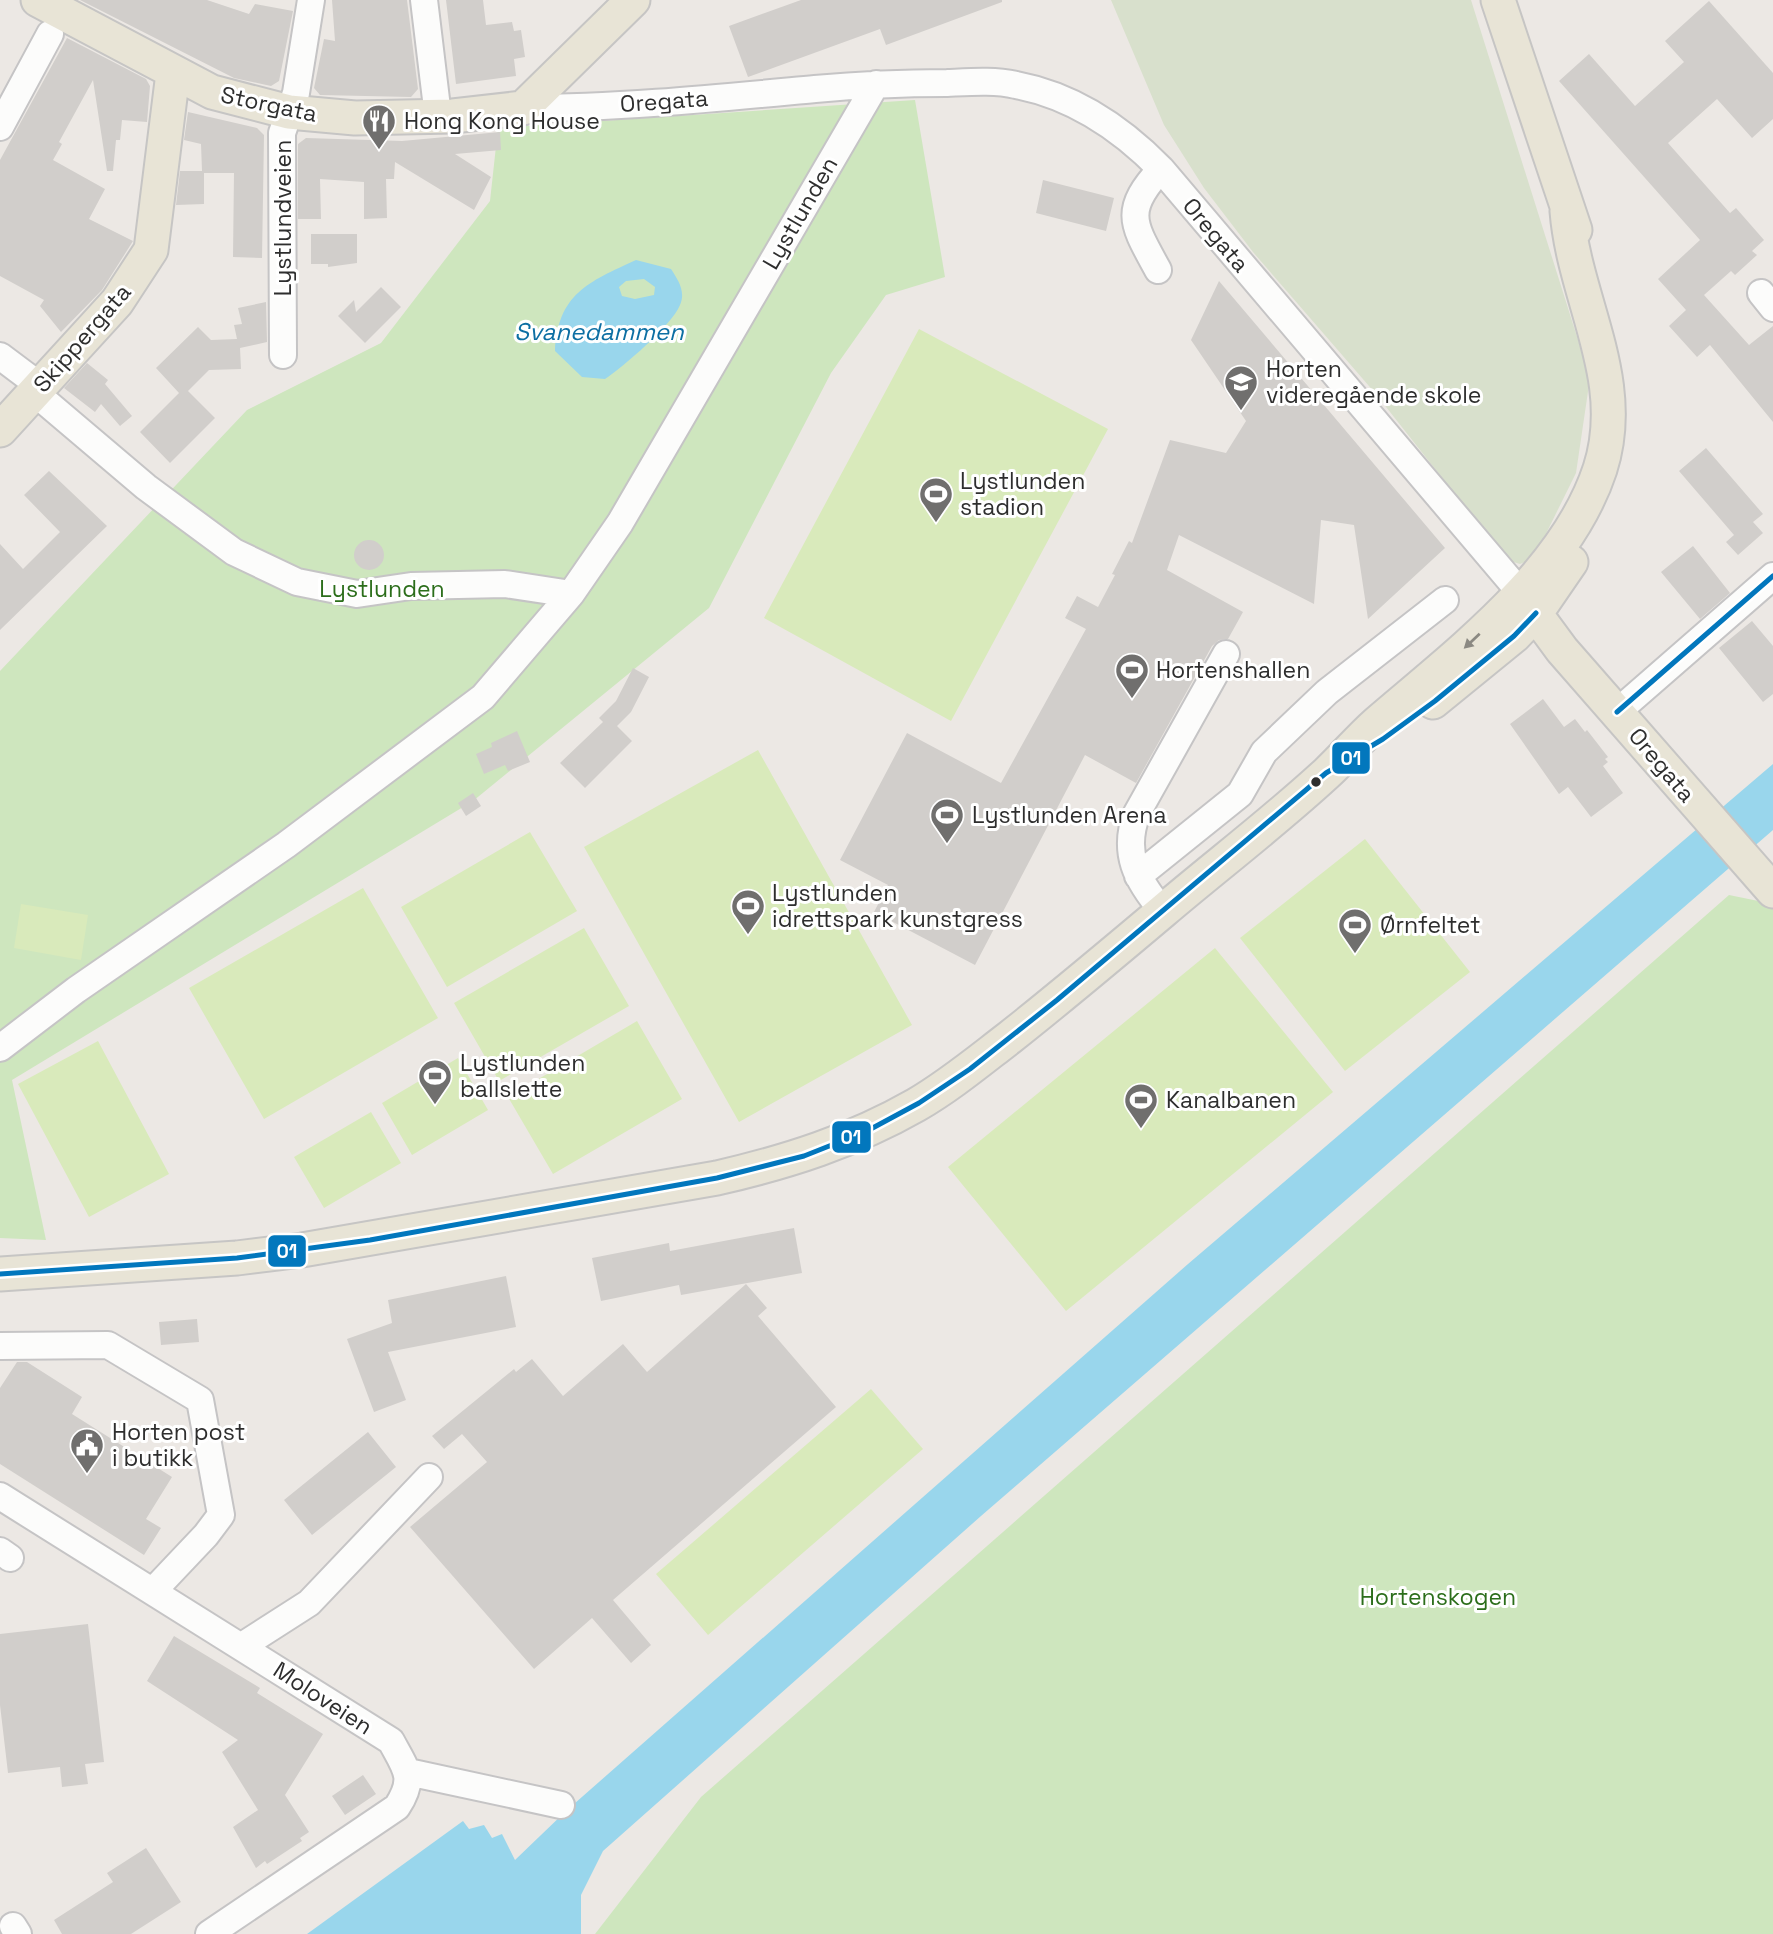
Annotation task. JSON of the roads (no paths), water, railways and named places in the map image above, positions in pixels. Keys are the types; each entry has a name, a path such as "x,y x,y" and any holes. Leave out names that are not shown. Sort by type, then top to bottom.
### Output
{"main road":[{"path":"523,108 633,0"},
{"path":"0,1274 237,1258 316,1248 662,1189 804,1156 867,1131 943,1088 1057,1000 1528,603 1548,561 1584,506 1606,449 1608,379 1573,253 1567,211 1498,0"},
{"name":"Storgata","path":"54,12 212,92 289,112 355,117 438,116 523,108"},
{"name":"Skippergata","path":"0,430 117,302 151,250 173,73"},
{"name":"Oregata","path":"1528,603 1562,650 1767,885"}],"street":[{"name":"Lystlundveien","path":"283,355 282,133 296,93 311,0"},
{"path":"424,0 438,116"},
{"path":"0,127 9,89 54,12"},
{"name":"Oregata","path":"523,108 691,101 876,84 1015,84 1086,110 1112,125 1161,169 1528,603"},
{"name":"Lystlunden","path":"0,1048 76,990 286,845 484,698 571,594 620,523 876,84"},
{"path":"1158,270 1135,225 1135,209 1141,191 1161,169"},
{"path":"0,356 146,487 234,552 297,582 357,594 411,586 505,584 571,594"},
{"path":"1617,712 1773,576"},
{"path":"1138,876 1240,794 1257,759 1327,692 1445,600"},
{"path":"1163,911 1147,893 1138,876 1129,850 1130,831 1137,813 1226,654"},
{"path":"0,1346 108,1345 200,1400 221,1515 153,1591"},
{"path":"242,1646 309,1603 429,1477"},
{"name":"Moloveien","path":"0,1496 391,1741 408,1772"},
{"path":"209,1934 397,1807 408,1790 408,1772 561,1805"}],"water":[{"name":"Svanedammen","path":"636,260 671,269 682,290 680,305 658,334 605,379 582,377 555,351 562,316 569,303 590,283","holes":["644,279 655,287 654,295 635,299 622,296 619,287 626,281"]},
{"path":"1773,764 1773,830 981,1516 603,1851 581,1895 581,1934 307,1934 463,1821 469,1829 484,1825 492,1838 502,1834 515,1860 566,1811 1188,1264"}],"place":[{"name":"Hong Kong House","path":"379,151"},
{"name":"Horten videregående skole","path":"1241,412"},
{"name":"Lystlunden stadion","path":"936,524"},
{"name":"Hortenshallen","path":"1132,700"},
{"name":"Lystlunden Arena","path":"947,845"},
{"name":"Lystlunden idrettspark kunstgress","path":"748,936"},
{"name":"Ørnfeltet","path":"1355,955"},
{"name":"Lystlunden ballslette","path":"435,1106"},
{"name":"Kanalbanen","path":"1141,1130"},
{"name":"Horten post i butikk","path":"87,1475"}],"park label":[{"name":"Hortenskogen","path":"1438,1597"}]}
